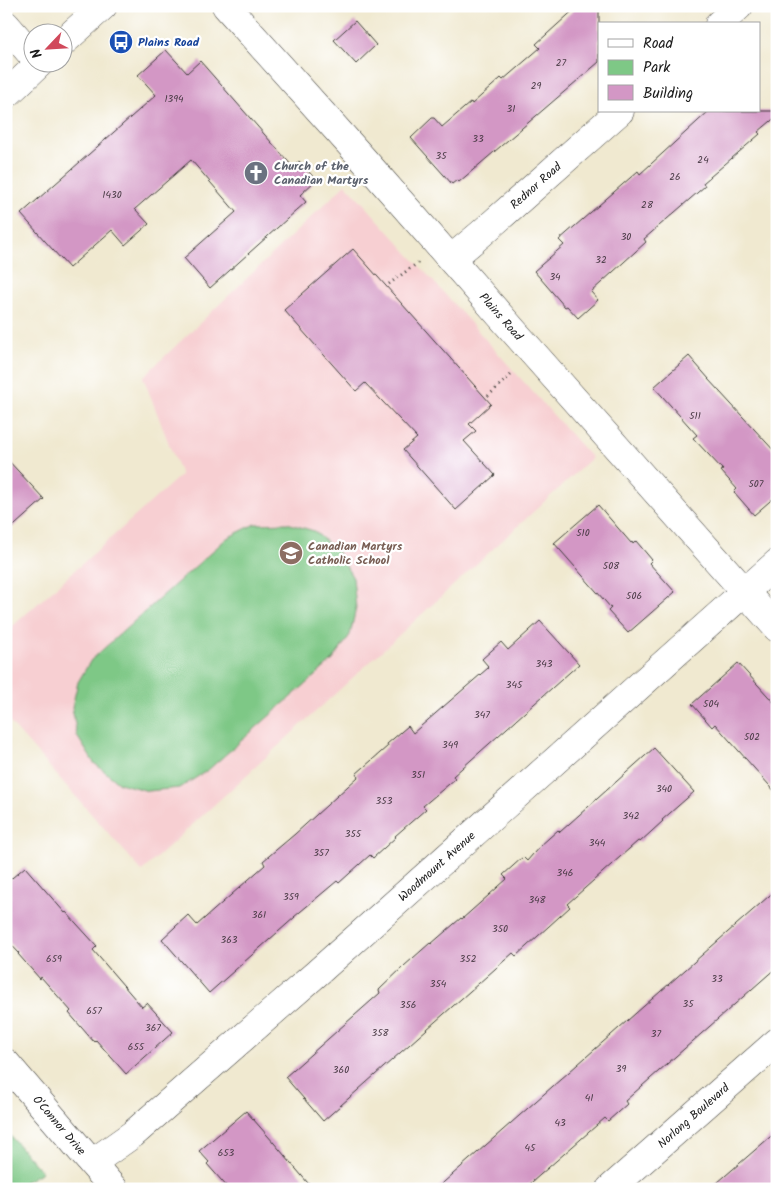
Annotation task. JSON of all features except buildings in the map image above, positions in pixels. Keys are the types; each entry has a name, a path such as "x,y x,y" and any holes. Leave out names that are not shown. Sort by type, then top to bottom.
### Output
{"street":[{"path":"72,34 104,6"},
{"name":"Plains Road","path":"226,6 777,628"},
{"path":"721,22 738,6"},
{"path":"6,25 22,43"},
{"path":"6,95 28,72"},
{"name":"Rednor Road","path":"450,259 619,112"},
{"name":"Woodmount Avenue","path":"92,1163 133,1134 316,974 777,563"},
{"name":"Norlong Boulevard","path":"610,1189 777,1042"},
{"name":"O'Connor Drive","path":"6,1063 114,1189"}],"path":[{"path":"389,284 422,260"},
{"path":"488,396 518,369"}],"shaded area":[{"name":"Canadian Martyrs Catholic School","path":"346,184 592,458 142,871 6,718 6,632 181,475 143,377"}],"green space":[{"path":"287,523 314,531 337,551 353,578 356,608 350,635 333,660 208,770 180,788 148,791 119,783 94,763 77,736 72,707 78,682 91,660 227,538 255,524"},
{"path":"6,1131 42,1172 12,1189 6,1189"}],"place":[{"name":"Plains Road","path":"121,42"},
{"name":"Church of the Canadian Martyrs","path":"256,173"},
{"name":"Canadian Martyrs Catholic School","path":"291,553"}]}
